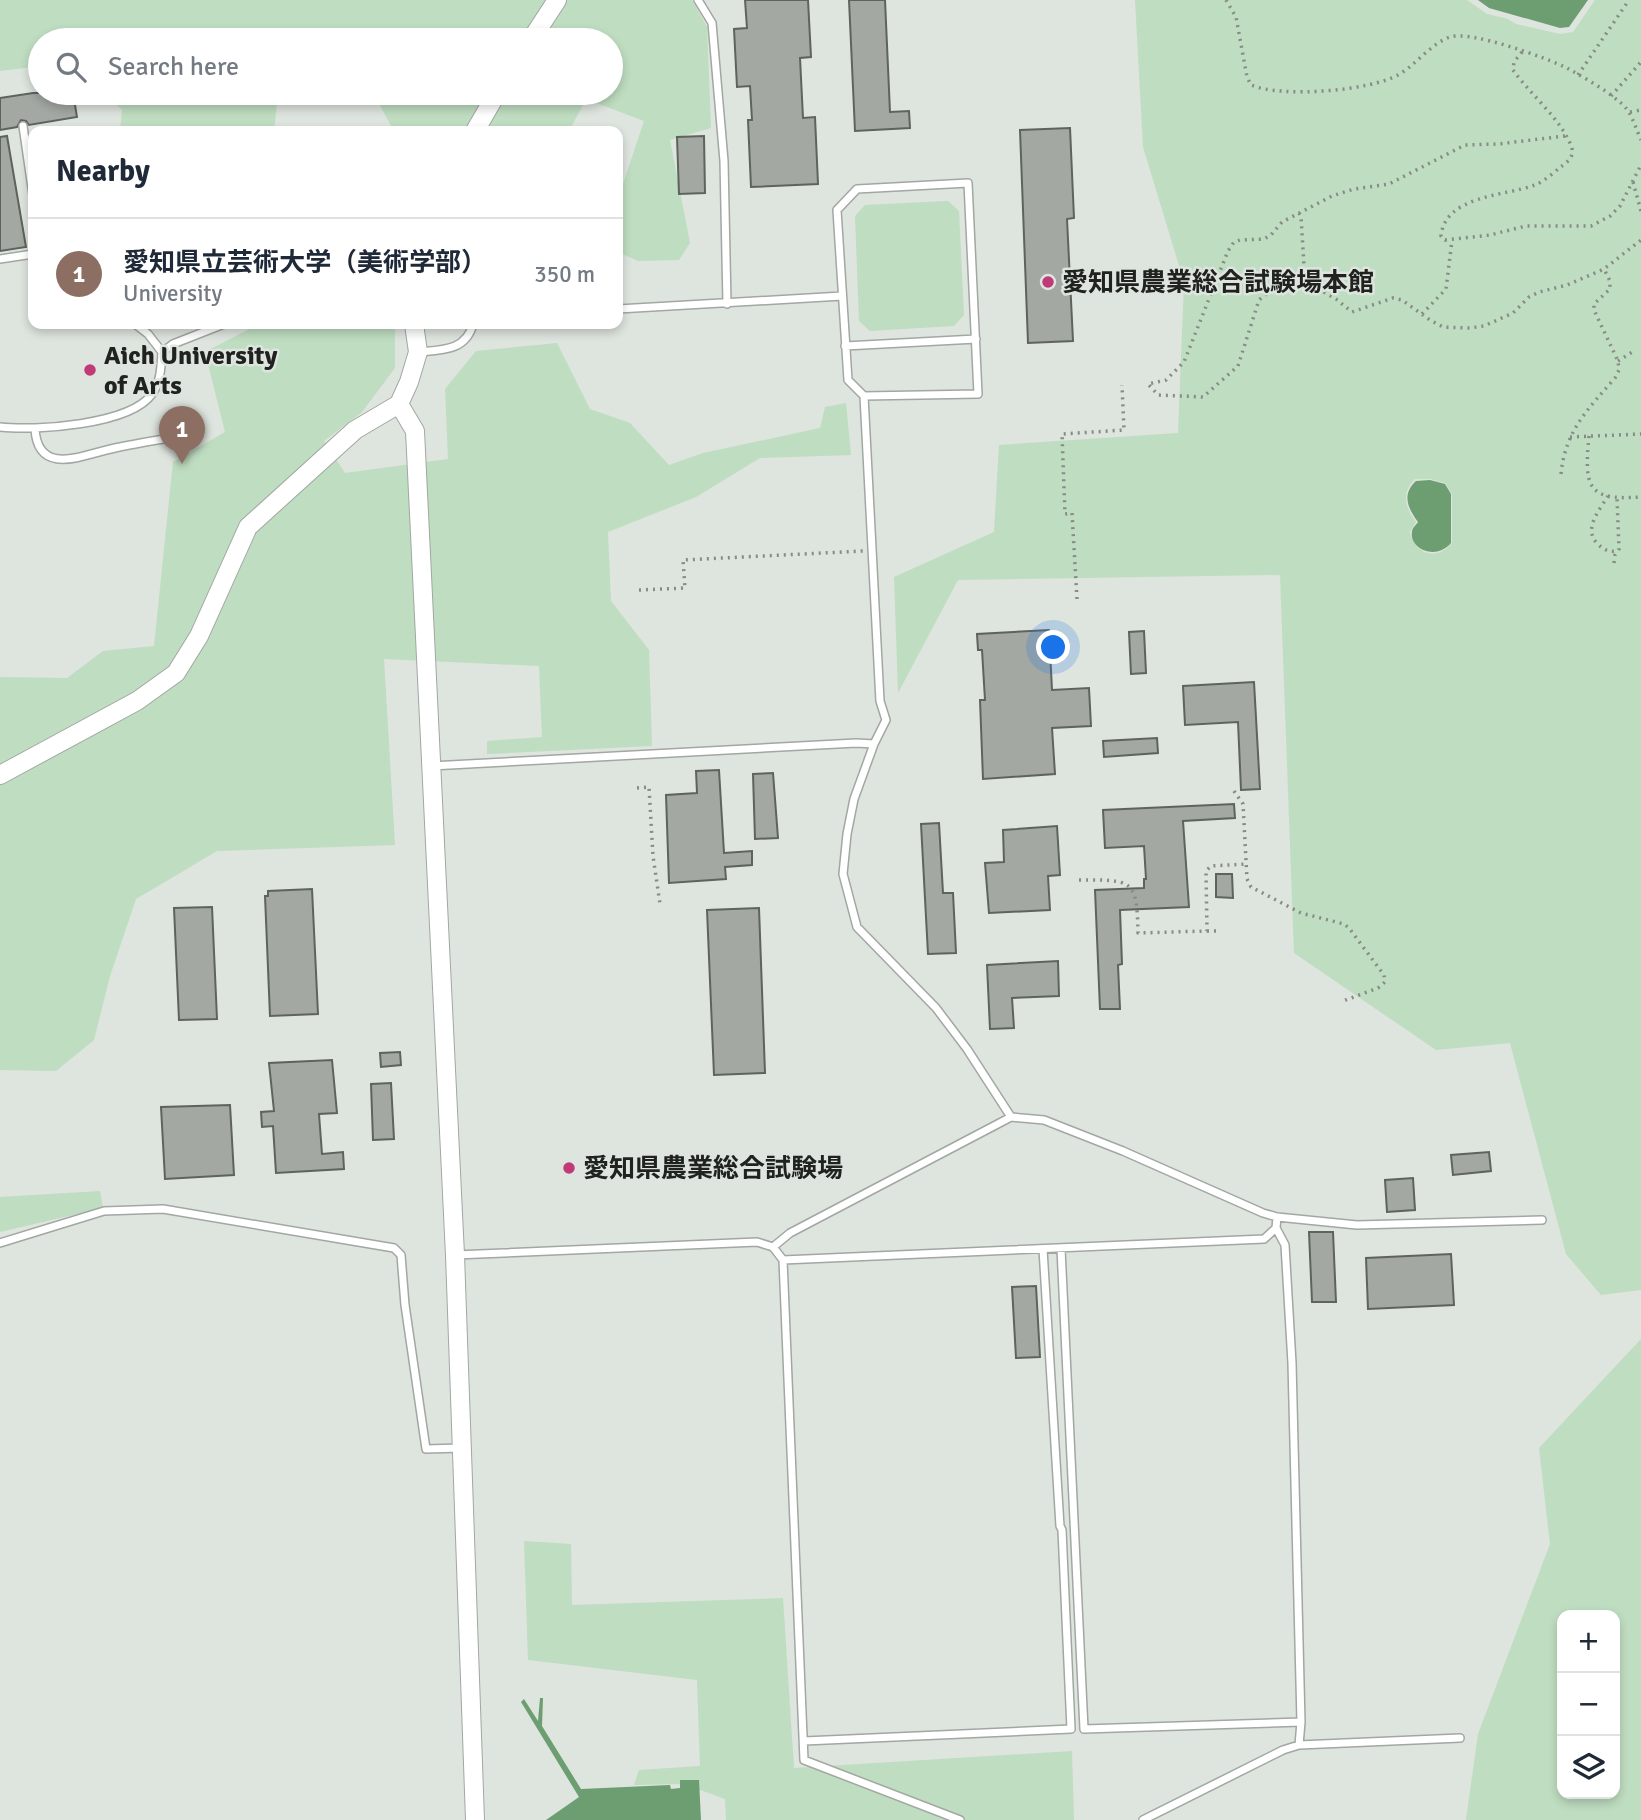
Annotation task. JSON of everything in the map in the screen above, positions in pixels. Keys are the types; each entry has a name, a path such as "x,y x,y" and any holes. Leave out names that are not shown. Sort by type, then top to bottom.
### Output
{"street":[{"path":"539,28 557,0"},
{"path":"478,126 490,105"},
{"path":"0,775 136,701 176,673 199,636 248,527 355,430 398,404 409,382 418,352 415,329"},
{"path":"398,404 415,432 455,1255 475,1820"}],"lane":[{"path":"698,0 712,23 724,161 727,304"},
{"path":"23,126 28,160"},
{"path":"864,396 978,394 968,183 857,188 837,210 848,380 864,396 880,701 886,720 874,744 854,799 843,874 857,926 936,1008 967,1049 1011,1117"},
{"path":"0,259 28,255"},
{"path":"623,309 842,296"},
{"path":"0,427 35,429 67,426 139,407 152,395 158,382 162,352 142,329"},
{"path":"162,352 173,344 211,329"},
{"path":"418,352 450,350 470,335 472,329"},
{"path":"845,346 976,339"},
{"path":"35,429 38,446 52,458 59,459 74,459 113,448 170,438"},
{"path":"430,766 874,744"},
{"path":"773,1247 790,1233 1011,1117 1044,1120 1277,1217 1357,1225 1542,1220"},
{"path":"0,1243 104,1211 163,1209 394,1248 401,1255 405,1305 426,1449 462,1448"},
{"path":"1277,1217 1276,1227 1285,1245 1292,1363 1301,1722 1298,1745"},
{"path":"783,1260 1264,1239 1276,1227"},
{"path":"455,1255 757,1242 773,1247 783,1260 804,1760 960,1820"},
{"path":"804,1741 1071,1729 1063,1542 1043,1249"},
{"path":"1061,1249 1084,1728 1301,1722"},
{"path":"1143,1820 1298,1745 1460,1738"}],"path":[{"path":"1226,0 1236,18 1247,77 1251,85 1261,89 1292,92 1339,89 1394,77 1450,37 1476,37 1564,67 1578,75 1611,96 1629,112 1641,140"},
{"path":"1578,75 1629,0"},
{"path":"1522,52 1514,62 1513,70 1565,136 1572,155 1567,163 1537,184 1464,205 1443,225 1441,236 1445,240 1490,235 1526,226 1591,226 1610,216 1620,206 1641,166"},
{"path":"1611,96 1641,62"},
{"path":"1629,112 1641,110"},
{"path":"1565,136 1465,145 1389,184 1354,189 1332,196 1299,212 1264,239 1240,240 1234,243 1228,251 1184,362 1166,380 1148,384 1158,395 1203,397 1238,366 1259,300 1276,288 1305,283 1315,286 1352,312 1393,298 1402,300 1443,327 1470,328 1484,326 1513,313 1539,292 1567,285 1604,269 1641,240"},
{"path":"1632,180 1641,211"},
{"path":"1299,212 1305,283"},
{"path":"1422,314 1446,289 1452,240"},
{"path":"1561,474 1562,460 1578,420 1619,370 1618,361 1594,310 1594,304 1610,289 1610,281 1604,269"},
{"path":"1618,361 1634,351"},
{"path":"1077,599 1072,513 1065,514 1062,434 1124,430 1122,385"},
{"path":"1570,437 1641,434"},
{"path":"1589,436 1587,467 1591,485 1598,492 1616,498 1641,497"},
{"path":"1608,496 1592,523 1591,531 1598,545 1608,552 1617,551"},
{"path":"1614,563 1617,551 1616,498"},
{"path":"639,590 685,588 684,560 872,551"},
{"path":"637,788 649,787 653,856 660,904"},
{"path":"1234,792 1243,804 1247,880 1251,887 1301,913 1345,924 1384,975 1385,982 1378,988 1343,1001"},
{"path":"1207,931 1206,871 1211,866 1247,864"},
{"path":"1079,880 1118,880 1130,885 1136,896 1138,933 1219,931"}],"shaded area":[{"path":"0,0 692,0 707,27 711,128 670,140 690,243 679,260 638,261 623,254 623,184 644,121 602,105 623,105 623,28 28,28 28,68 0,71"},
{"path":"1135,0 1467,0 1487,14 1560,34 1573,32 1595,0 1641,0 1641,1290 1601,1295 1566,1254 1510,1043 1436,1050 1294,953 1280,575 958,580 898,693 894,577 994,532 999,445 1178,433 1184,282 1143,147","holes":["1415,479 1445,483 1452,494 1452,543 1446,549 1433,554 1421,550 1412,540 1410,532 1416,522 1406,500 1408,490"]},
{"path":"1478,0 1588,0 1569,27 1560,28 1489,8"},
{"path":"117,105 277,105 275,126 120,126 122,110"},
{"path":"380,105 583,105 572,126 391,126"},
{"path":"948,201 959,211 964,315 954,326 870,331 859,321 855,216 865,205"},
{"path":"249,329 395,329 395,368 362,412 324,441 345,473 448,459 445,389 476,351 557,343 590,409 630,423 669,465 703,453 820,428 825,407 846,403 851,455 760,458 696,497 608,532 611,601 649,650 652,746 487,754 487,741 542,737 539,666 384,659 395,845 217,851 136,899 110,976 94,1040 56,1071 0,1070 0,677 67,678 103,651 154,646 173,462 225,432 205,352"},
{"path":"1430,480 1445,484 1451,494 1451,543 1431,552 1419,548 1412,538 1413,529 1418,522 1408,501 1409,491 1416,481"},
{"path":"100,1191 103,1208 0,1232 0,1197"},
{"path":"1641,1339 1641,1820 1466,1820 1478,1734 1550,1544 1539,1448"},
{"path":"524,1541 571,1544 572,1605 783,1598 794,1768 1072,1751 1074,1820 726,1820 725,1799 684,1784 634,1785 639,1770 700,1766 697,1680 528,1660"},
{"path":"540,1698 543,1698 542,1726 581,1789 670,1785 671,1789 680,1788 680,1780 699,1780 701,1820 546,1820 579,1797 521,1702 524,1699 538,1721"}],"building":[{"path":"745,0 808,0 811,57 800,58 803,118 815,117 818,184 751,187 748,120 752,120 750,86 737,87 734,29 747,28"},
{"path":"849,0 885,0 890,112 909,111 910,128 855,131"},
{"path":"28,94 28,105 75,105 77,117 29,125 21,120 17,127 0,130 0,98"},
{"path":"1070,128 1074,218 1067,219 1073,341 1028,343 1020,130"},
{"path":"7,136 26,247 0,251 0,137"},
{"path":"704,136 705,193 679,194 677,137"},
{"path":"1049,630 1052,690 1089,688 1091,726 1052,728 1055,774 983,779 980,700 985,700 982,650 978,650 977,634"},
{"path":"1144,631 1146,673 1131,674 1129,632"},
{"path":"1254,682 1260,789 1241,790 1238,722 1185,725 1183,686"},
{"path":"1157,738 1158,753 1104,757 1103,741"},
{"path":"719,770 724,853 752,851 752,865 725,867 726,879 669,883 666,795 697,793 696,771"},
{"path":"773,773 778,838 755,839 753,774"},
{"path":"1234,804 1235,818 1183,821 1189,907 1120,910 1120,1009 1100,1009 1095,890 1144,888 1146,879 1144,846 1105,848 1103,810"},
{"path":"939,823 943,893 953,893 956,953 928,954 921,824"},
{"path":"1057,826 1060,875 1048,876 1050,910 989,913 985,863 1004,862 1003,830"},
{"path":"1216,874 1232,874 1233,898 1216,897"},
{"path":"312,889 318,1014 270,1016 265,896 268,896 268,891"},
{"path":"212,907 217,1019 179,1020 174,908"},
{"path":"759,908 765,1073 714,1075 707,910"},
{"path":"1058,961 1059,996 1012,998 1014,1028 990,1029 987,965"},
{"path":"400,1052 401,1065 381,1067 380,1053"},
{"path":"332,1060 337,1113 319,1114 322,1154 343,1152 344,1169 276,1173 273,1126 262,1127 261,1112 274,1111 269,1063"},
{"path":"391,1083 394,1139 373,1140 371,1084"},
{"path":"230,1105 234,1175 165,1179 161,1107"},
{"path":"1489,1152 1491,1171 1453,1175 1451,1155"},
{"path":"1413,1178 1415,1210 1387,1212 1385,1180"},
{"path":"1309,1232 1333,1232 1336,1302 1312,1302"},
{"path":"1451,1254 1454,1305 1368,1309 1366,1258"},
{"path":"1036,1286 1040,1357 1016,1358 1012,1287"}],"place":[{"name":"愛知県農業総合試験場本館","path":"1048,282"},
{"name":"Aich University of Arts","path":"90,370"},
{"name":"愛知県立芸術大学（美術学部）","path":"182,464"},
{"name":"愛知県農業総合試験場","path":"569,1168"}]}
